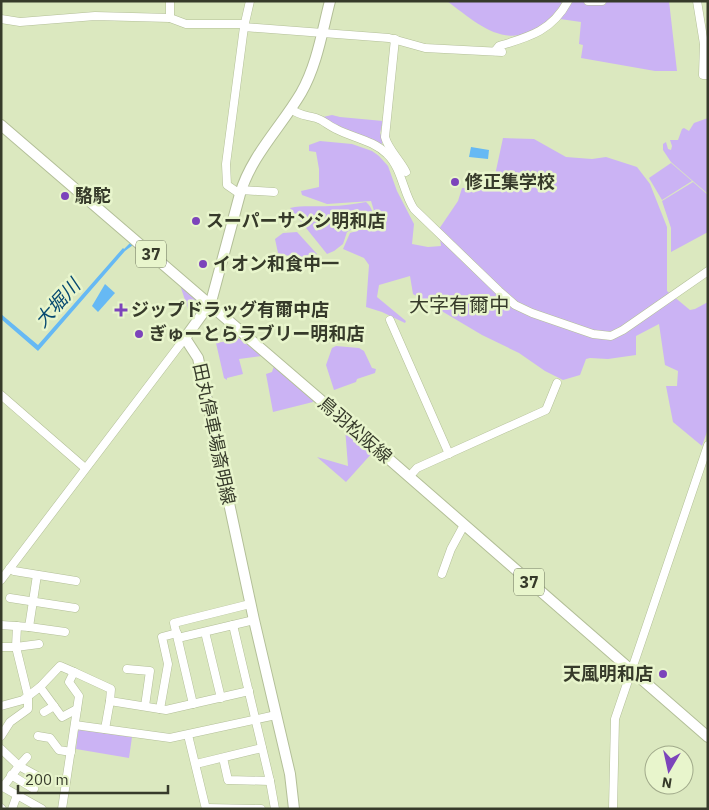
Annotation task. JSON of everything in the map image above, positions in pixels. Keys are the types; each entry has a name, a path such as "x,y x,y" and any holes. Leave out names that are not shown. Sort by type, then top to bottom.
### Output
{"main road":[{"path":"184,338 210,305 240,192 254,162 291,109 309,77 330,1"},
{"name":"鳥羽松阪線","path":"1,125 708,737"},
{"name":"田丸停車場斎明線","path":"184,338 195,350 198,358 250,604 290,774 294,809"}],"street":[{"path":"170,1 170,18"},
{"path":"250,1 244,26 226,168 227,185 230,189 240,192 274,192"},
{"path":"1,19 20,22 96,16 170,18 186,24 322,32 395,39 425,48 498,52 500,46 542,31 556,18 568,1"},
{"path":"588,1 602,1"},
{"path":"697,1 704,44 703,74 708,75"},
{"path":"395,39 385,137 388,146 399,159 406,172"},
{"path":"291,109 300,115 318,118 336,129 370,142 388,154 399,173 414,209 509,300 532,313 592,334 611,336 623,330 708,271"},
{"path":"390,320 449,454"},
{"path":"1,580 184,338"},
{"path":"409,477 417,468 546,410 557,383"},
{"path":"1,396 85,468"},
{"path":"613,809 615,718 708,445"},
{"path":"442,574 451,550 464,525"},
{"path":"10,568 14,571 76,581"},
{"path":"29,627 37,575"},
{"path":"10,598 75,608"},
{"path":"193,704 174,623 250,604"},
{"path":"160,708 168,664 162,637 205,632 254,620"},
{"path":"233,625 270,781 274,809"},
{"path":"1,626 29,627 65,632"},
{"path":"1,736 10,722 28,709 28,696 16,647 17,626"},
{"path":"205,632 221,698"},
{"path":"1,647 39,644"},
{"path":"1,706 23,700 40,687 60,666 111,689 105,729"},
{"path":"127,670 150,671 144,706"},
{"path":"62,809 79,696 69,682 74,672"},
{"path":"40,687 62,717 77,709"},
{"path":"110,700 166,710 249,691"},
{"path":"44,712 54,706"},
{"path":"75,725 166,738 188,735 276,715"},
{"path":"188,735 206,808 261,809"},
{"path":"38,736 50,738 59,750 71,752"},
{"path":"196,764 262,748"},
{"path":"1,749 19,766 41,778"},
{"path":"27,757 2,786 42,809"},
{"path":"223,758 228,780 270,781"},
{"path":"11,775 34,789"},
{"path":"12,809 17,795"}],"shaded area":[{"path":"447,1 561,1 562,4 549,20 530,32 505,35 481,26"},
{"path":"572,1 596,3 611,1 669,1 677,71 655,71 581,58 583,45 579,44 581,22 560,19"},
{"path":"332,115 383,121 380,133 383,141 381,146 337,127 323,117"},
{"path":"708,118 708,194 671,162 663,150 663,144 666,142 668,149 671,150 670,140 678,140 682,129 684,128 689,131 694,123"},
{"path":"503,138 534,139 566,157 592,159 606,157 637,167 650,184 667,227 667,291 690,310 708,302 708,429 702,446 673,422 666,386 677,386 678,371 665,365 659,324 636,336 636,355 608,359 586,359 580,375 563,380 545,371 519,353 482,335 413,294 410,276 379,285 377,297 406,321 405,323 366,307 369,265 364,258 343,249 350,233 378,224 371,201 327,204 302,195 301,191 319,187 319,169 316,152 309,151 309,145 320,141 352,144 372,151 388,166 397,191 414,224 412,244 428,247 441,246 439,229 458,201 462,188 492,189"},
{"path":"671,163 692,181 662,200 649,178"},
{"path":"693,182 708,195 708,232 671,252 671,228 662,201"},
{"path":"366,202 373,214 374,223 347,232 343,244 327,254 290,208 339,206"},
{"path":"297,232 317,254 297,257 278,253 275,239 283,233"},
{"path":"180,285 195,299 198,312 192,321"},
{"path":"237,337 262,356 239,359 243,374 227,378 227,380 224,378 216,343 234,340"},
{"path":"336,346 359,348 364,351 372,368 376,369 375,373 334,390 326,365 332,348"},
{"path":"274,366 314,400 313,402 273,412 266,374 272,372"},
{"path":"345,428 373,452 346,482 317,457 348,466"},
{"path":"81,729 132,737 129,758 76,749 78,731"}],"water":[{"path":"471,147 489,150 488,159 469,157"},
{"path":"131,242 133,245 125,251 38,351 1,319 1,314 38,345 123,248"},
{"path":"105,284 115,293 98,312 92,306"}],"place":[{"name":"修正集学校","path":"455,182"},
{"name":"駱駝","path":"65,196"},
{"name":"スーパーサンシ明和店","path":"196,221"},
{"name":"イオン和食中一","path":"203,264"},
{"name":"ジップドラッグ有爾中店","path":"121,310"},
{"name":"ぎゅーとらラブリー明和店","path":"139,334"},
{"name":"天風明和店","path":"663,674"}],"district":[{"name":"大字有爾中","path":"459,305"}],"water label":[{"name":"大堀川","path":"57,303"}]}
